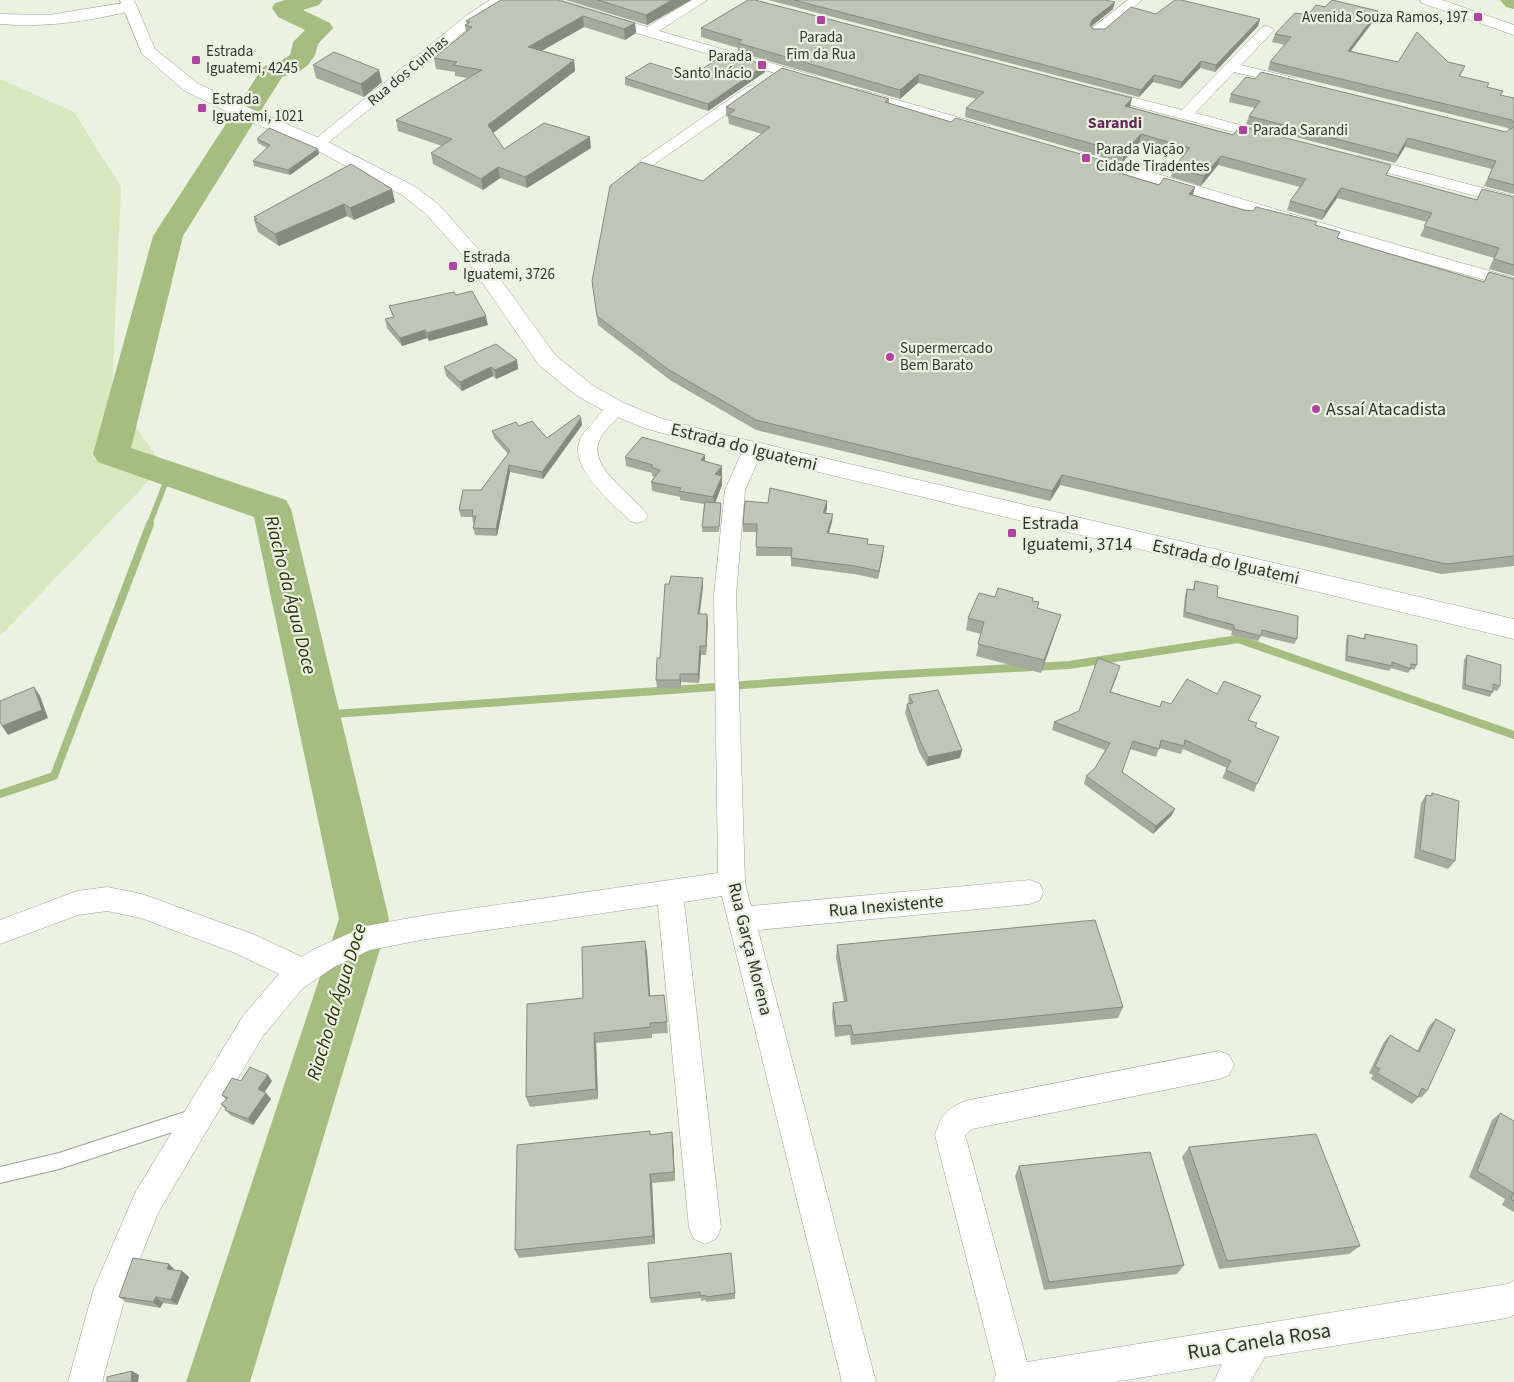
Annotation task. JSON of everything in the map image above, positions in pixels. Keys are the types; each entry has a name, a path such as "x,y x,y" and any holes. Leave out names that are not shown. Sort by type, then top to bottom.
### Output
{"main road":[{"path":"1428,0 1514,30"},
{"name":"Estrada do Iguatemi","path":"128,3 148,51 191,87 234,108 318,144 409,191 432,209 473,254 547,360 584,390 616,408 652,423 753,450 1514,629"},
{"path":"0,19 29,22 48,20 128,3"}],"street":[{"name":"Rua dos Cunhas","path":"318,144 485,8 498,0"},
{"path":"547,0 648,32 828,84"},
{"path":"648,32 701,0"},
{"path":"1096,30 1136,0"},
{"path":"1185,115 1267,30"},
{"path":"1231,67 1306,85"},
{"path":"645,164 780,70"},
{"path":"847,90 1000,134"},
{"path":"1089,90 1280,140"},
{"path":"1067,153 1514,283"},
{"path":"1346,157 1514,201"},
{"path":"616,408 590,439 588,444 590,464 594,471 637,516"},
{"name":"Rua Garça Morena","path":"753,450 735,490 725,595 732,883 859,1382"},
{"path":"85,1382 110,1291 148,1202 253,1026 293,980 324,958 366,938 420,928 732,883"},
{"name":"Rua Inexistente","path":"742,920 1030,892"},
{"path":"670,893 705,1228"},
{"path":"0,932 77,904 107,899 142,906 211,931 269,954 304,972"},
{"path":"1012,1381 950,1135 953,1126 965,1116 1219,1065"},
{"name":"Rua Canela Rosa","path":"1012,1381 1512,1302"},
{"path":"1231,1382 1255,1342"}],"lane":[{"path":"0,1175 59,1162 200,1114"}],"green space":[{"path":"0,79 74,112 121,187 112,393 163,466 0,636"}],"building":[{"path":"501,0 558,0 635,23 624,29 583,16 528,47 574,60 488,125 504,149 544,123 590,137 525,177 498,167 481,179 431,153 452,139 396,120 482,70 453,65 457,62 434,58 472,27 465,25 470,22 466,21"},
{"path":"598,0 672,0 646,15"},
{"path":"748,0 755,0 1132,98 1125,106 1233,135 1240,126 1391,165 1386,175 1477,200 1482,189 1514,197 1514,265 1494,259 1499,248 1424,226 1432,213 1341,188 1325,211 1290,201 1306,179 1221,156 1204,176 1173,168 1190,148 1141,134 1124,153 966,108 984,92 919,74 900,90 738,43 742,40 701,28"},
{"path":"794,0 1105,0 1115,2 1092,20 1090,25 1093,29 1105,29 1131,7 1156,14 1175,0 1260,19 1216,65 1201,61 1182,82 1154,75 1141,90"},
{"path":"1332,0 1378,11 1348,51 1398,62 1417,32 1448,62 1465,66 1459,76 1489,83 1487,87 1503,91 1500,95 1514,98 1514,123 1512,120 1270,62 1291,37 1275,34 1295,13 1308,15 1316,5 1325,7"},
{"path":"334,52 379,70 361,84 313,65"},
{"path":"726,53 765,65 708,104 625,78 650,63 692,76"},
{"path":"782,68 889,99 885,102 951,122 956,118 1115,164 1109,170 1159,185 1164,178 1195,187 1189,194 1244,210 1253,211 1256,207 1317,222 1315,225 1340,232 1337,238 1484,282 1489,272 1514,279 1514,556 1446,564 1062,475 1052,491 756,420 669,370 597,316 592,281 610,186 641,162 703,181 770,127 728,115 735,110 726,107"},
{"path":"1261,72 1506,132 1514,127 1514,185 1488,178 1496,161 1408,138 1398,155 1249,116 1260,101 1231,94 1246,77 1255,79"},
{"path":"269,128 318,149 288,170 253,161 270,145 257,139"},
{"path":"351,164 392,189 350,208 344,204 275,234 254,220 257,219 254,217"},
{"path":"472,291 486,316 427,333 425,330 400,338 385,319 394,317 389,306 454,292 456,295"},
{"path":"496,344 517,360 495,370 491,367 460,382 444,367"},
{"path":"579,415 581,418 542,472 509,465 496,529 473,528 476,516 472,516 473,510 459,510 463,490 481,490 510,451 492,431 516,422 519,426 532,421 547,438"},
{"path":"642,437 705,455 701,460 722,466 715,474 722,476 713,497 679,491 681,488 651,482 660,470 651,467 653,465 625,457"},
{"path":"770,488 827,501 823,513 833,514 827,533 868,539 867,544 884,546 879,571 791,558 792,548 756,547 757,524 743,524 745,501 768,503"},
{"path":"705,502 721,503 719,527 702,527"},
{"path":"671,576 703,578 698,614 707,614 706,646 700,646 698,674 680,674 680,680 656,680 657,658 660,658 665,584 669,584"},
{"path":"1195,581 1218,586 1217,597 1298,616 1297,639 1262,630 1261,636 1234,629 1234,625 1185,612 1187,589 1194,590"},
{"path":"998,588 1033,598 1032,601 1039,602 1037,608 1061,615 1044,660 978,644 984,622 968,618 979,593 995,597"},
{"path":"1365,634 1417,645 1417,665 1411,664 1411,669 1392,662 1392,666 1347,656 1348,635 1365,639"},
{"path":"1467,655 1501,665 1500,686 1493,684 1493,692 1465,685"},
{"path":"1098,658 1120,666 1110,692 1160,707 1162,701 1171,704 1187,679 1217,694 1224,681 1261,696 1248,720 1257,723 1255,727 1279,737 1257,784 1226,770 1231,761 1185,740 1184,746 1161,740 1159,749 1133,741 1122,772 1175,809 1156,826 1086,776 1095,768 1110,743 1054,722 1079,711"},
{"path":"34,687 42,710 2,726 0,722 0,701"},
{"path":"938,690 962,750 928,757 907,704 913,703 909,695"},
{"path":"1432,793 1459,801 1455,861 1420,850 1426,795 1432,796"},
{"path":"1095,920 1123,1007 853,1035 851,1025 836,1026 833,1003 847,1001 837,945"},
{"path":"645,941 649,996 664,995 667,1022 650,1023 651,1027 594,1033 596,1089 526,1097 527,1004 583,998 582,947"},
{"path":"1436,1019 1455,1030 1427,1091 1422,1088 1418,1097 1377,1073 1380,1069 1375,1066 1390,1035 1419,1052"},
{"path":"250,1067 268,1075 258,1089 266,1093 248,1119 225,1110 227,1108 221,1104 228,1098 222,1095 232,1078 241,1081"},
{"path":"1500,1113 1514,1121 1514,1201 1511,1199 1513,1193 1477,1171"},
{"path":"650,1131 650,1135 672,1132 674,1172 650,1174 653,1236 515,1250 517,1145"},
{"path":"1316,1134 1360,1246 1227,1261 1189,1147"},
{"path":"1150,1152 1184,1265 1049,1282 1019,1166"},
{"path":"731,1253 735,1293 706,1297 706,1295 700,1296 700,1292 650,1298 648,1263"},
{"path":"133,1258 169,1264 167,1269 182,1271 171,1300 156,1297 153,1302 119,1297"},
{"path":"132,1371 131,1382 107,1382 107,1377"}],"waterway":[{"name":"Riacho da Água Doce","path":"218,1382 364,919 272,509 111,454 168,236 272,72 299,60 306,42 321,28 287,12 284,8 311,0"},
{"path":"149,525 169,474"},
{"path":"0,794 54,776 150,524"},
{"path":"319,715 869,676 1069,665 1238,639 1514,735"}],"place":[{"name":"Avenida Souza Ramos, 197","path":"1478,17"},
{"name":"Parada Fim da Rua","path":"821,20"},
{"name":"Estrada Iguatemi, 4245","path":"196,60"},
{"name":"Parada Santo Inácio","path":"762,65"},
{"name":"Estrada Iguatemi, 1021","path":"202,108"},
{"name":"Parada Sarandi","path":"1243,130"},
{"name":"Parada Viação Cidade Tiradentes","path":"1086,158"},
{"name":"Estrada Iguatemi, 3726","path":"453,266"},
{"name":"Supermercado Bem Barato","path":"890,357"},
{"name":"Assaí Atacadista","path":"1316,409"},
{"name":"Estrada Iguatemi, 3714","path":"1012,533"}],"district":[{"name":"Sarandi","path":"1115,123"}]}
